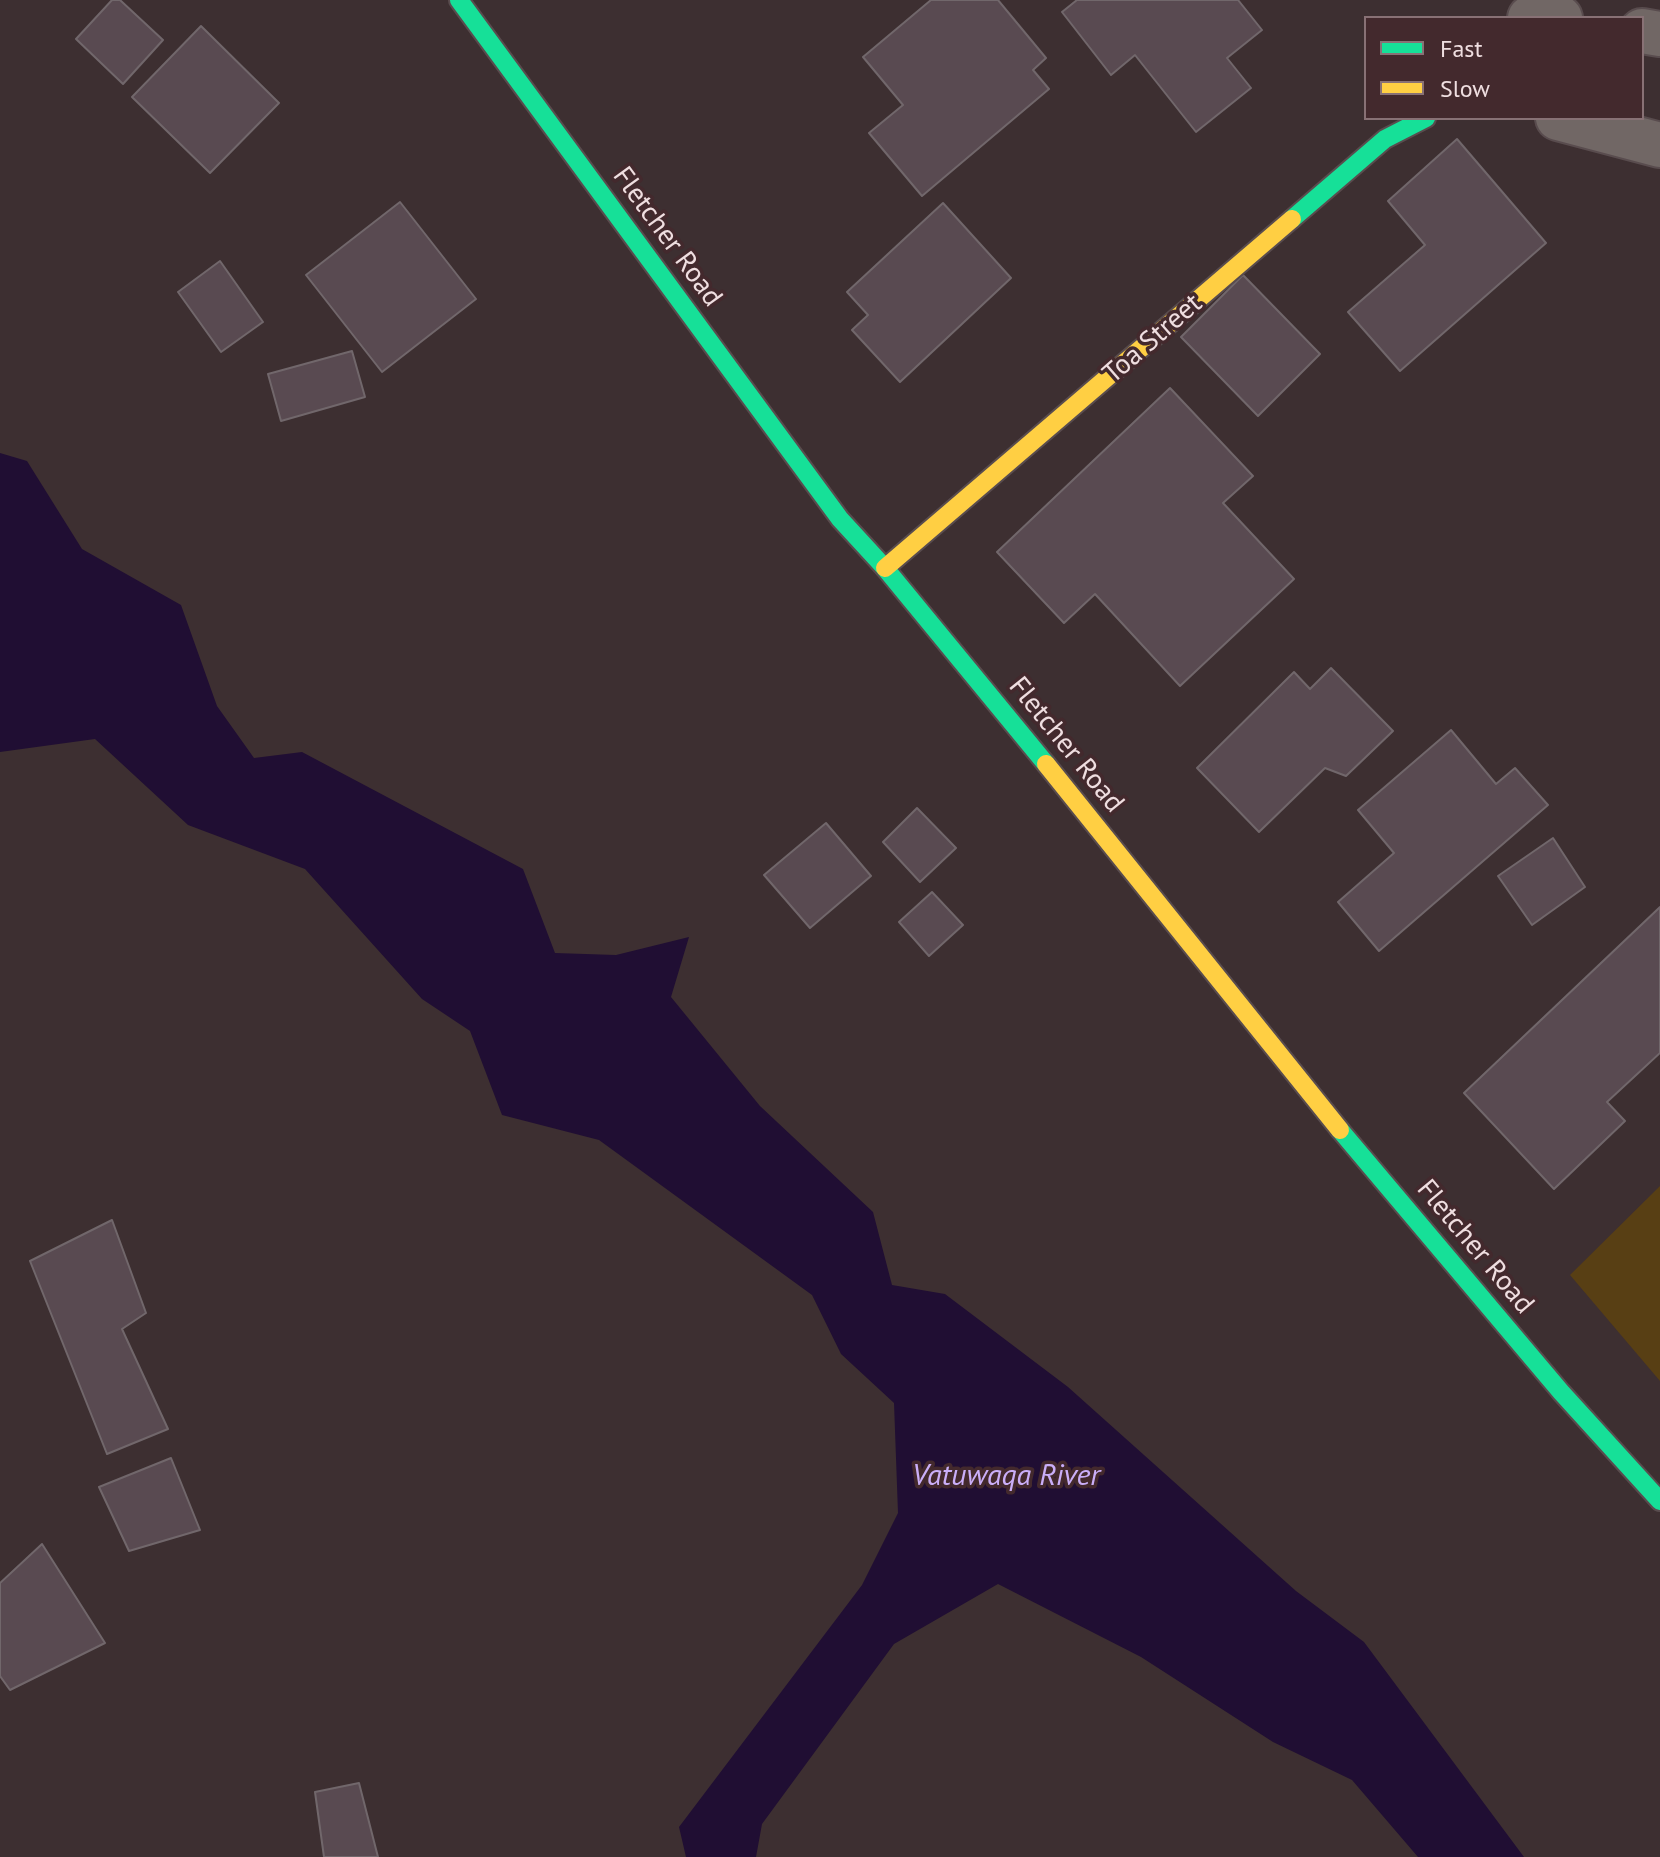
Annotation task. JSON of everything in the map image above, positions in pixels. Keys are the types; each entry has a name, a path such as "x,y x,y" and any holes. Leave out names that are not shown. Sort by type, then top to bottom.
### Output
{"main road":[{"name":"Fletcher Road","path":"459,0 840,519 885,568 1122,857 1356,1150 1561,1392 1660,1501"},
{"name":"Toa Street","path":"885,568 1385,139 1422,120"}],"street":[{"path":"1566,120 1660,145"}],"shaded area":[{"path":"1660,1186 1660,1381 1570,1275"}],"water":[{"name":"Vatuwaqa River","path":"0,453 27,461 82,549 181,605 217,706 254,758 302,752 523,869 555,953 616,955 689,937 671,997 760,1106 873,1212 892,1285 945,1294 1068,1387 1296,1591 1364,1642 1524,1857 1418,1857 1352,1780 1273,1742 1141,1657 998,1584 894,1644 762,1824 756,1857 686,1857 679,1827 862,1585 898,1513 894,1403 841,1354 812,1295 599,1140 502,1115 470,1031 422,999 305,869 188,825 95,739 0,752"}],"building":[{"path":"112,0 120,0 163,40 123,84 76,39"},
{"path":"931,0 998,0 1046,58 1033,70 1049,89 922,196 869,133 903,105 863,57"},
{"path":"1077,0 1238,0 1262,30 1227,58 1251,88 1196,132 1135,55 1111,75 1062,12"},
{"path":"201,26 279,103 210,173 132,97"},
{"path":"1457,139 1546,243 1400,371 1348,312 1425,245 1388,201"},
{"path":"400,202 476,299 382,372 306,275"},
{"path":"943,203 1011,278 900,382 852,330 868,315 847,292"},
{"path":"220,261 263,322 221,352 178,292"},
{"path":"1243,275 1320,354 1258,416 1181,337"},
{"path":"352,351 365,397 281,421 268,374"},
{"path":"1170,388 1253,476 1223,503 1294,579 1180,686 1095,594 1064,623 997,552"},
{"path":"1331,668 1393,731 1346,776 1325,768 1259,832 1197,768 1294,672 1310,689"},
{"path":"1451,730 1496,784 1515,768 1548,805 1379,951 1338,902 1394,853 1358,810"},
{"path":"917,808 956,848 920,882 883,842"},
{"path":"826,823 871,876 810,928 764,875"},
{"path":"1553,838 1585,887 1532,925 1498,876"},
{"path":"932,892 963,925 929,956 899,922"},
{"path":"1660,907 1660,1053 1607,1102 1625,1121 1554,1189 1464,1093"},
{"path":"112,1220 146,1313 122,1329 168,1429 107,1454 30,1261"},
{"path":"171,1458 200,1530 129,1551 99,1487"},
{"path":"42,1544 105,1643 10,1690 0,1676 0,1583"},
{"path":"359,1783 378,1857 324,1857 315,1792"}],"traffic: fast":[{"path":"459,0 840,519 885,568 1046,764"},
{"path":"1292,219 1385,139 1422,120"},
{"path":"1340,1130 1561,1392 1660,1501"}],"traffic: slow":[{"path":"885,568 1292,219"},
{"path":"1046,764 1340,1130"}]}
